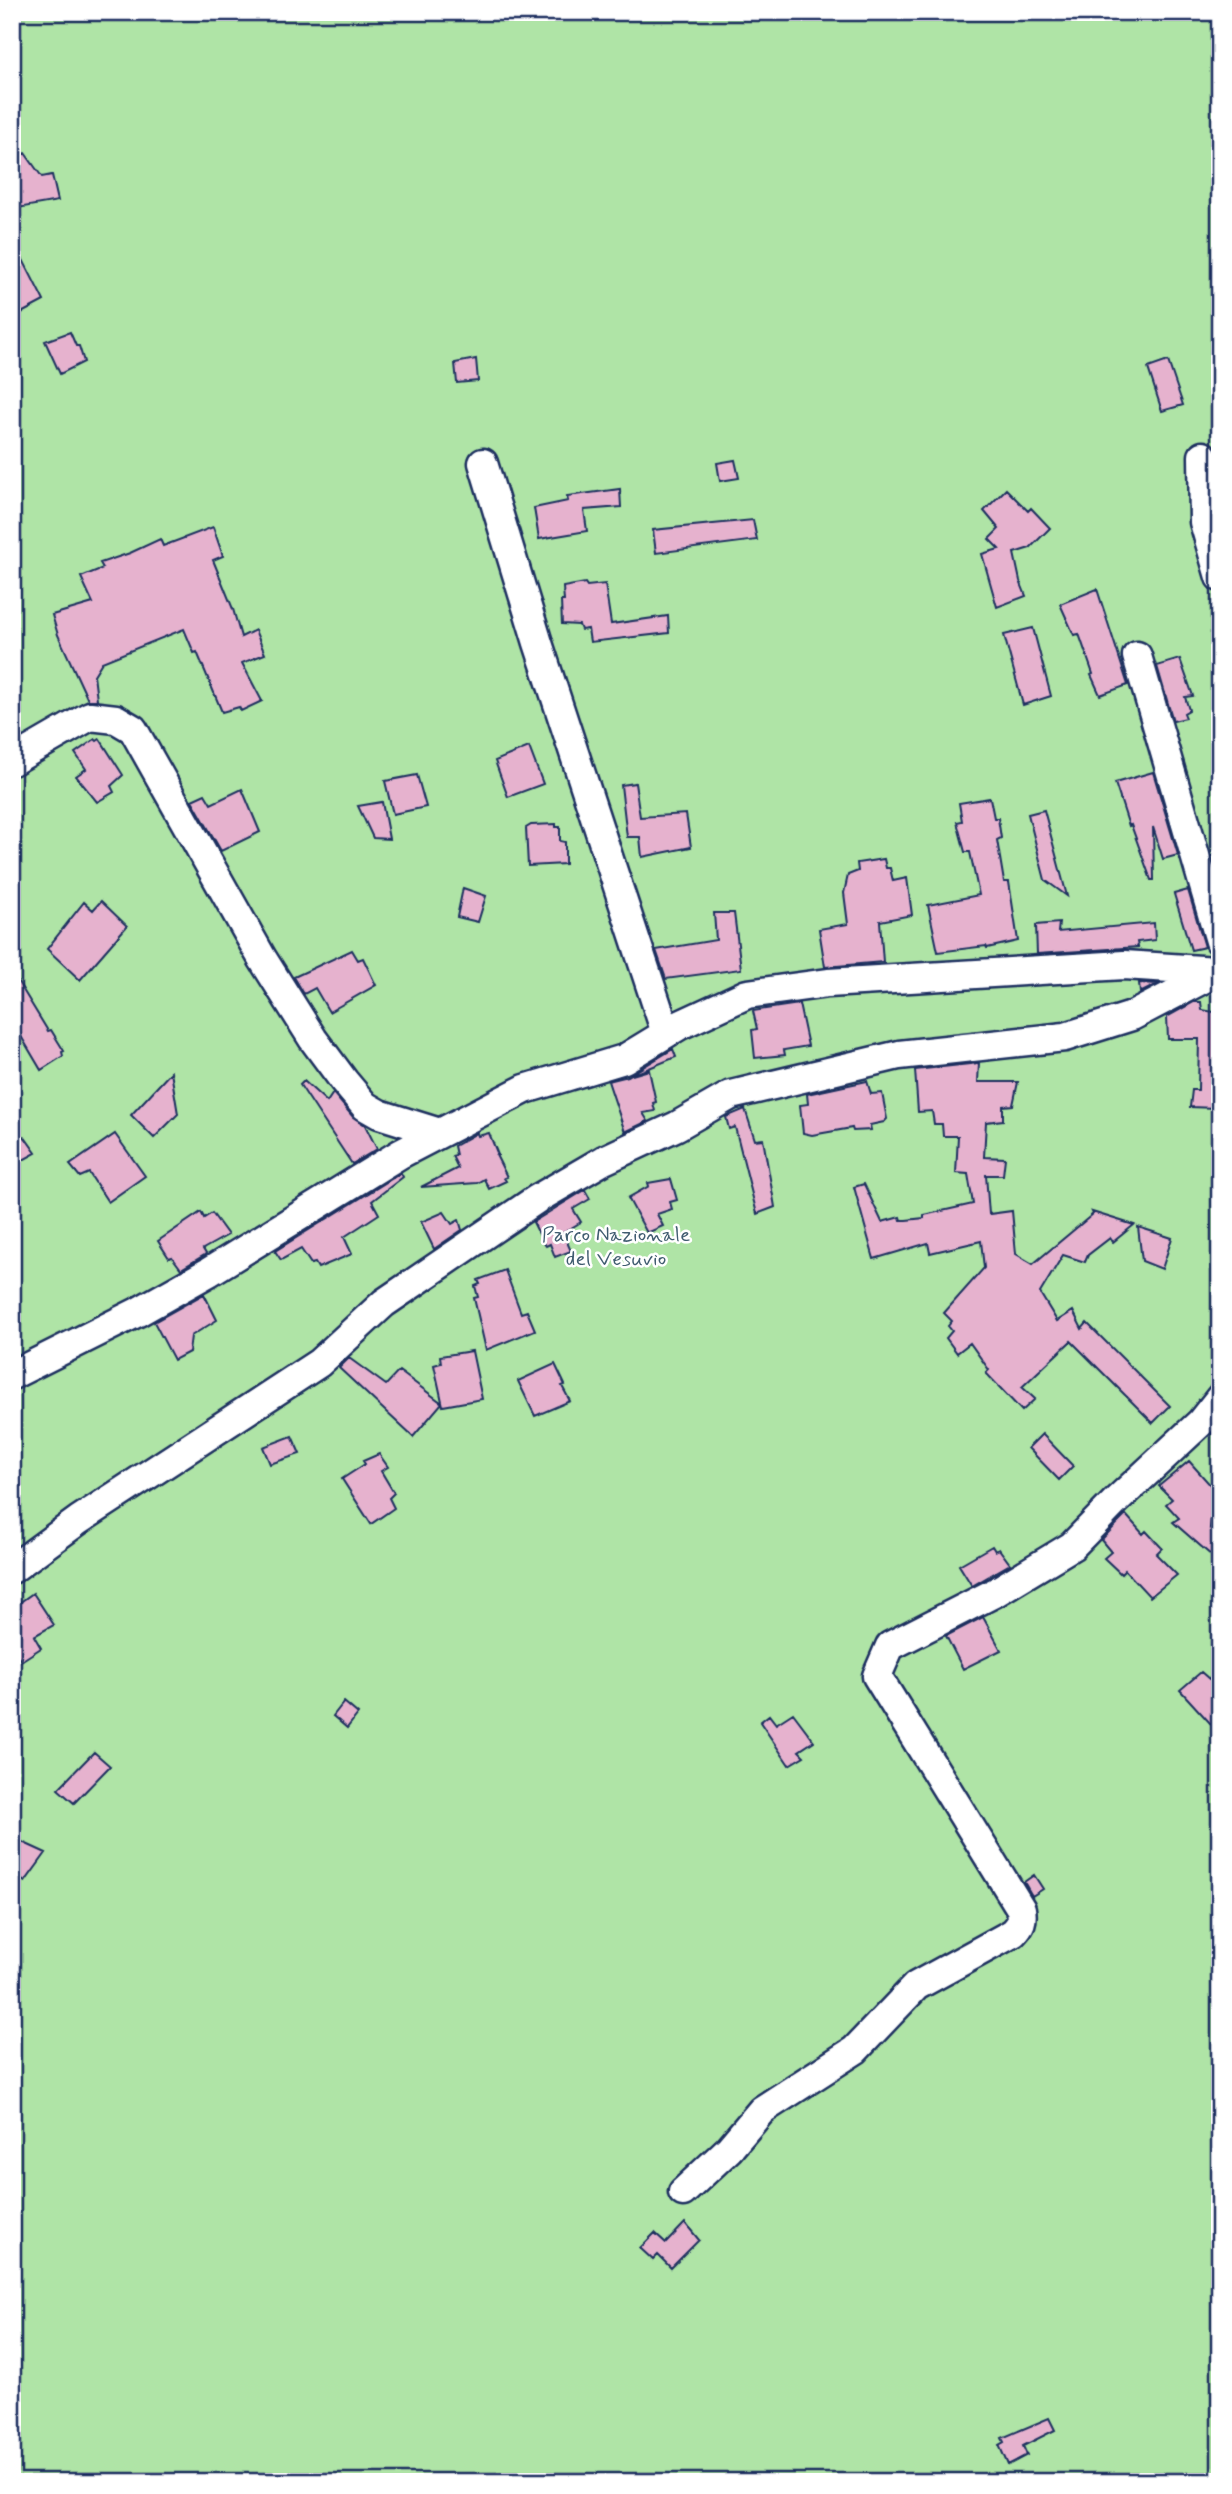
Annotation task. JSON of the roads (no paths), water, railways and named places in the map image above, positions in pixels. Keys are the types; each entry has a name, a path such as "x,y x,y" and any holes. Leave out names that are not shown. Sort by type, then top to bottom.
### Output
{"street":[{"path":"1203,456 1204,522 1220,577"},
{"path":"483,463 542,655 666,1033"},
{"path":"1137,656 1220,941"},
{"path":"12,761 90,716 116,719 132,729 262,958 313,1039 344,1081 365,1106 379,1114 440,1133"},
{"path":"12,1375 138,1312 209,1272 400,1154 440,1133 525,1089 624,1059 666,1033 747,994 828,984 1124,965 1219,970"},
{"path":"12,1569 79,1520 319,1363 384,1303 537,1199 604,1160 677,1126 731,1095 899,1055 1065,1037 1132,1016 1219,970"},
{"path":"683,2192 729,2149 762,2110 855,2050 916,1986 1013,1933 1020,1926 1023,1918 1021,1909 877,1676 890,1646 996,1592 1072,1546 1201,1422 1220,1398"}],"park label":[{"name":"Parco Nazionale del Vesuvio","path":"616,1247"}]}
